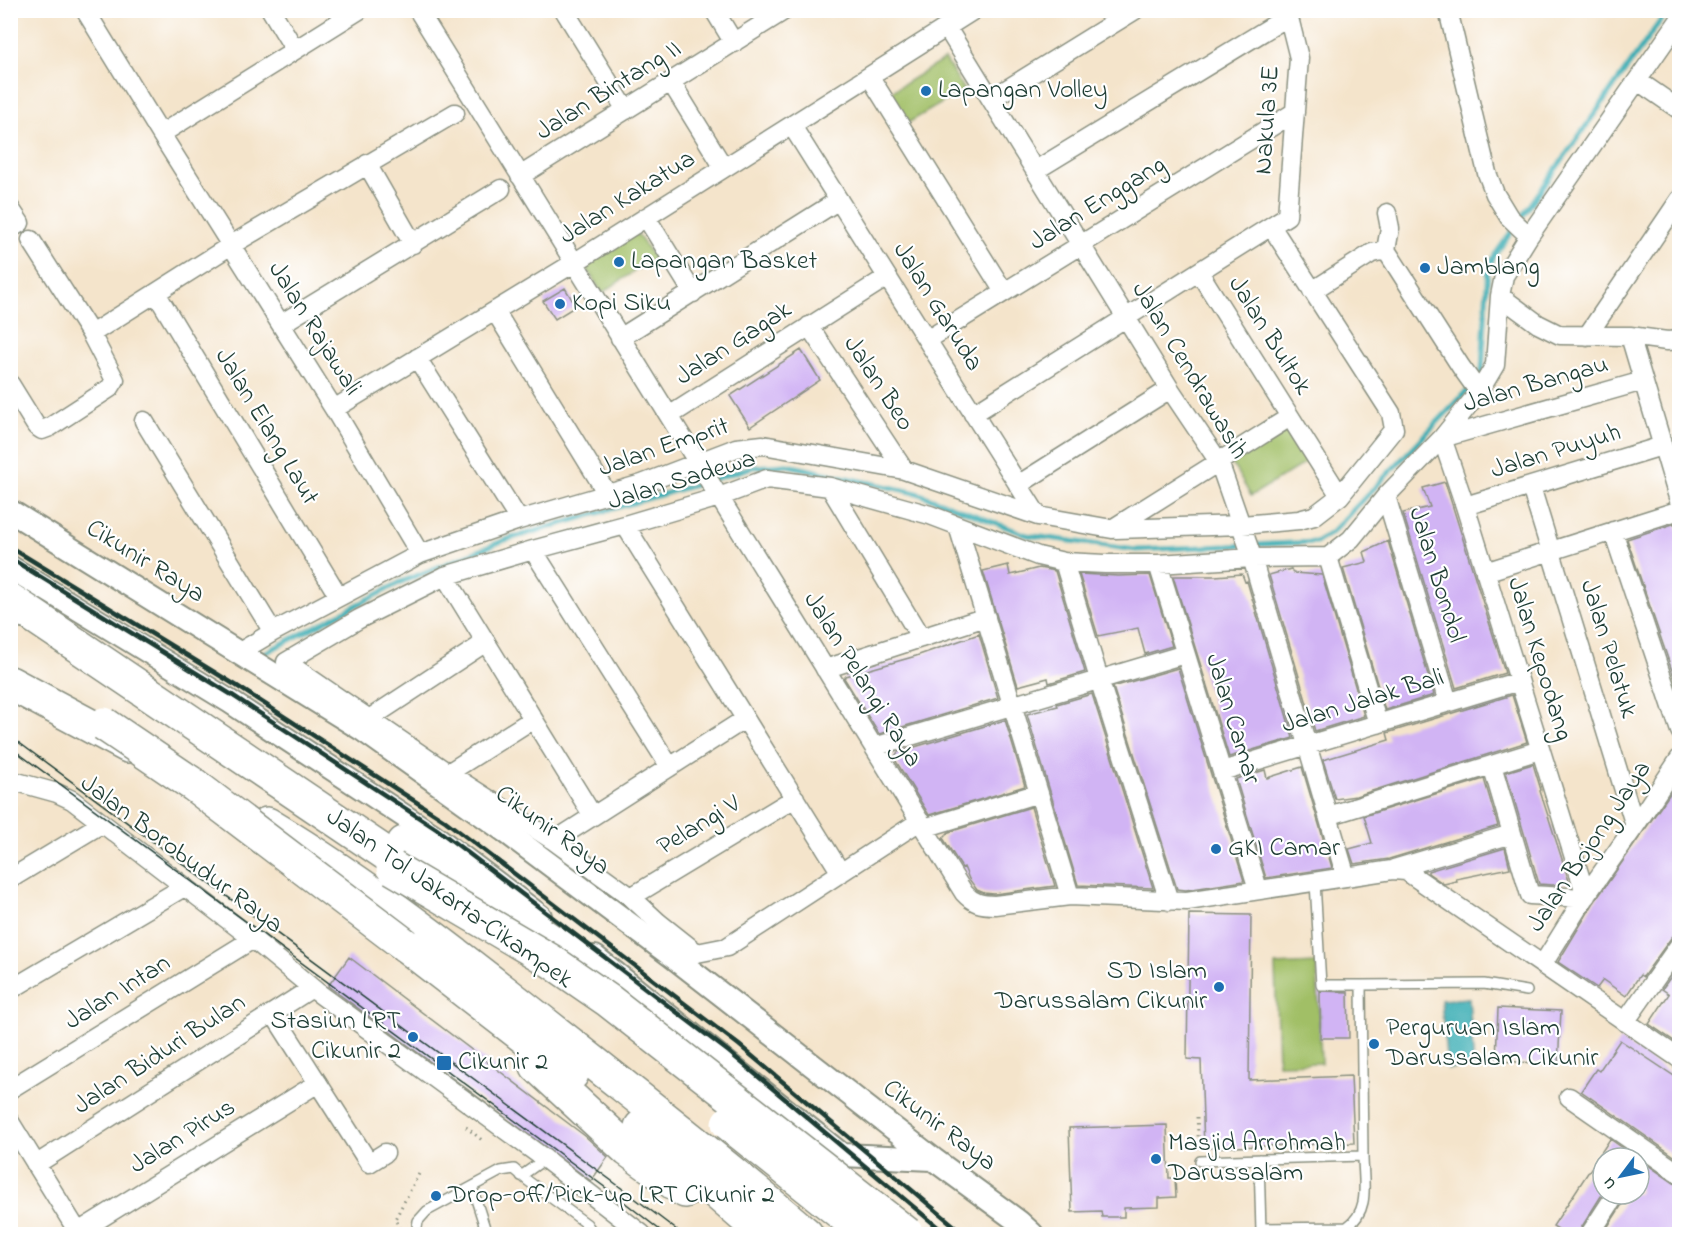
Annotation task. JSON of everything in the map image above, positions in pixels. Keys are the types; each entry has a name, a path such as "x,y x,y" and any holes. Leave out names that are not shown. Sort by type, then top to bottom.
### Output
{"highway":[{"name":"Jalan Tol Jakarta–Cikampek","path":"10,600 492,925 650,1043 859,1234"},
{"path":"10,625 203,755 551,961 609,1001 907,1234"},
{"path":"10,664 194,785 645,1130 764,1234"},
{"name":"Jalan Tol Jakarta–Cikampek","path":"10,683 200,784 285,835 374,894 464,960 753,1188 806,1234"},
{"path":"298,795 344,810 414,848 562,948 833,1161 918,1234"},
{"path":"393,868 565,992 867,1234"},
{"path":"405,945 628,1150 725,1219 742,1234"}],"street":[{"name":"Jalan Rajawali","path":"85,10 160,134 282,324 420,554"},
{"path":"271,10 295,50"},
{"path":"160,134 359,10"},
{"name":"Jalan Pelangi Raya","path":"418,10 964,893 970,900 982,905 1071,896"},
{"path":"564,10 626,110"},
{"path":"714,10 734,43"},
{"name":"Jalan Bintang II","path":"520,176 785,10"},
{"path":"991,99 1134,10"},
{"path":"1448,10 1486,173 1495,194 1520,227"},
{"path":"947,28 972,11"},
{"path":"1036,170 1288,13"},
{"name":"Nakula 3E","path":"1271,226 1287,216 1299,58 1288,13"},
{"path":"1247,542 1328,557 1351,539 1386,496 1442,438 1475,386 1495,365 1500,297 1504,276 1520,227 1638,81 1680,19"},
{"name":"Jalan Cendrawasih","path":"947,28 1170,389 1219,462 1247,542 1346,877"},
{"name":"Jalan Kakatua","path":"334,409 574,262 947,28"},
{"path":"870,77 1004,292"},
{"path":"1638,81 1680,110"},
{"path":"671,82 724,168"},
{"path":"91,334 232,245 455,112"},
{"name":"Jalan Enggang","path":"927,340 1295,112"},
{"name":"Jalan Garuda","path":"792,126 1038,516"},
{"path":"367,165 413,244"},
{"path":"282,324 501,189"},
{"path":"1587,336 1680,199"},
{"path":"620,338 839,200"},
{"path":"10,208 20,223 10,228"},
{"path":"1387,213 1390,228 1386,250 1475,386"},
{"path":"646,217 693,292"},
{"path":"973,414 1271,226 1391,413 1394,429 1340,496 1314,516 1247,542"},
{"path":"10,384 36,426 42,430 110,388 115,380 91,334 31,240"},
{"path":"1312,291 1372,252 1386,250"},
{"name":"Jalan Bultok","path":"1199,272 1290,417 1219,462"},
{"name":"Jalan Gagak","path":"669,416 888,277"},
{"name":"Jalan Elang Laut","path":"156,293 333,587"},
{"path":"1500,297 1538,324 1560,335 1630,336 1667,341 1680,340"},
{"path":"495,311 608,495"},
{"name":"Jalan Beo","path":"809,326 904,470"},
{"path":"1630,336 1680,504"},
{"path":"417,358 519,520"},
{"name":"Jalan Bangau","path":"1442,438 1643,381"},
{"path":"1018,485 1170,389"},
{"path":"1290,417 1340,496"},
{"path":"144,421 273,632"},
{"name":"Jalan Kepodang","path":"1442,438 1585,897"},
{"name":"Jalan Emprit","path":"238,653 420,554 519,520 700,466 736,448 764,445 904,470 1038,516 1112,529 1247,542"},
{"name":"Jalan Puyuh","path":"1465,507 1662,447"},
{"path":"1112,529 1219,462"},
{"name":"Jalan Sadewa","path":"369,719 286,662 359,619 445,576 625,525 767,479 830,487 930,515 1038,556 1064,562 1158,564 1247,542"},
{"path":"830,487 921,638"},
{"name":"Jalan Pelatuk","path":"1531,487 1635,826"},
{"name":"Jalan Bondol","path":"1386,496 1448,702"},
{"path":"1485,572 1680,510"},
{"name":"Cikunir Raya","path":"10,511 363,730 505,831 722,994 1032,1234"},
{"path":"625,525 841,873"},
{"path":"958,526 1071,896 1187,901 1392,870 1512,834"},
{"path":"1612,531 1680,731"},
{"path":"532,550 670,767"},
{"path":"1328,557 1378,724"},
{"path":"1064,562 1169,901"},
{"name":"Jalan Camar","path":"1158,564 1258,889"},
{"path":"10,567 229,701 433,835 614,972 842,1155 933,1159"},
{"path":"445,576 593,816"},
{"path":"825,669 986,618"},
{"path":"486,642 369,719 554,841 631,897 658,922 698,953 727,947 841,873 922,825 1039,793"},
{"path":"874,747 1185,654"},
{"name":"Jalan Jalak Bali","path":"1222,771 1519,681"},
{"path":"448,772 533,719"},
{"path":"554,841 745,719"},
{"path":"1328,816 1540,750"},
{"name":"Jalan Bojong Jaya","path":"1543,964 1585,897 1680,758"},
{"path":"1492,765 1530,895 1585,897"},
{"name":"Jalan Borobudur Raya","path":"10,780 72,800 253,939 312,988 545,1159 641,1234"},
{"name":"Pelangi V","path":"631,897 795,798"},
{"path":"10,879 101,824"},
{"path":"1392,870 1406,871 1680,1059"},
{"path":"10,990 184,887"},
{"name":"Jalan Intan","path":"10,1089 253,939"},
{"path":"1625,1022 1679,946"},
{"name":"Jalan Biduri Bulan","path":"35,1162 40,1162 312,988"},
{"path":"273,1013 369,1163 385,1153"},
{"name":"Jalan Pirus","path":"76,1233 318,1083"},
{"path":"1569,1097 1630,1146"},
{"path":"10,1122 76,1233"},
{"path":"1651,1160 1680,1174"},
{"path":"1590,1234 1608,1206"}],"lane":[{"path":"1315,882 1322,985 1484,984 1527,992"},
{"path":"1258,1159 1261,1231 1347,1227 1356,1220 1364,1205 1361,985"},
{"path":"1200,1161 1363,1156"},
{"path":"522,1176 545,1159"},
{"path":"416,1234 418,1221 428,1211 501,1171 514,1169 587,1224 592,1234"},
{"path":"472,1187 487,1234"}],"path":[{"path":"1197,1117 1200,1161"},
{"path":"466,1127 483,1141"},
{"path":"402,1234 395,1219 420,1172"}],"green space":[{"name":"Lapangan Volley","path":"945,59 964,90 908,123 889,93"},
{"name":"Lapangan Basket","path":"636,232 654,258 602,293 585,266"},
{"path":"1289,429 1308,461 1251,496 1232,464"},
{"path":"1317,963 1321,1063 1278,1064 1275,965"}],"water":[{"path":"1469,998 1474,1067 1447,1069 1441,1000"}],"building":[{"name":"Kopi Siku","path":"565,288 576,306 555,319 543,301"},
{"path":"801,350 820,380 750,427 730,396"},
{"path":"1445,482 1505,673 1456,688 1403,513 1430,507 1423,488"},
{"path":"1676,523 1680,536 1680,694 1627,539"},
{"path":"1388,541 1434,695 1385,710 1343,568 1367,562 1364,552"},
{"path":"1008,565 1010,575 1039,568 1055,571 1085,672 1049,683 1048,678 1018,686 983,571"},
{"path":"1291,569 1293,573 1322,575 1364,716 1315,731 1269,575"},
{"path":"1079,574 1150,575 1172,646 1145,654 1138,628 1098,636"},
{"path":"1242,574 1245,582 1247,581 1293,738 1229,757 1173,576"},
{"path":"979,634 998,698 879,734 844,678 916,656"},
{"path":"1178,668 1244,881 1186,890 1177,889 1113,687"},
{"path":"1092,694 1153,888 1078,885 1027,714"},
{"path":"1512,695 1527,742 1356,796 1335,799 1323,760 1389,740 1387,733"},
{"path":"1005,720 1025,786 929,815 894,758 898,752"},
{"path":"1533,764 1569,881 1553,885 1539,884 1506,772"},
{"path":"1302,767 1326,855 1328,854 1332,868 1266,878 1236,779 1265,770 1267,778"},
{"path":"1484,779 1498,826 1389,859 1354,864 1349,849 1372,843 1364,816"},
{"path":"1680,779 1680,933 1671,938 1643,977 1640,975 1626,996 1603,980 1597,988 1558,962 1593,904"},
{"path":"1031,807 1055,886 994,894 977,890 943,838 949,832"},
{"path":"1505,848 1510,868 1456,879 1457,881 1444,884 1428,873 1428,871"},
{"path":"1189,914 1251,915 1249,1080 1351,1076 1354,1143 1204,1148 1201,1060 1187,1059"},
{"name":"Stasiun LRT Cikunir 2","path":"349,957 585,1136 608,1157 591,1181 328,986"},
{"path":"1680,964 1680,1045 1649,1024 1669,994 1662,989"},
{"path":"1320,991 1348,992 1349,1038 1320,1038"},
{"path":"1498,1008 1561,1011 1558,1064 1496,1061"},
{"path":"1620,1040 1680,1080 1680,1160 1581,1091 1596,1069 1599,1071"},
{"path":"1167,1125 1169,1178 1175,1178 1176,1197 1159,1198 1159,1207 1124,1208 1124,1217 1102,1217 1101,1211 1072,1212 1069,1128"},
{"path":"1610,1139 1620,1146 1605,1146"},
{"path":"1651,1167 1680,1185 1680,1234 1603,1234 1621,1206 1651,1206"},
{"path":"1591,1168 1591,1206 1595,1206 1579,1234 1566,1234 1553,1226"}],"waterway":[{"path":"1481,374 1488,268 1668,10"},
{"path":"714,479 752,467 787,465 917,493 1027,535 1136,550 1316,542 1331,533 1472,386"},
{"path":"257,657 401,582 505,540 705,482"}],"tram line":[{"path":"10,736 682,1234"},
{"path":"10,747 665,1234"}],"railway":[{"path":"10,547 237,686 444,820 739,1045 964,1234"},
{"path":"10,558 232,695 438,830 729,1052 946,1234"}],"place":[{"name":"Lapangan Volley","path":"926,91"},
{"name":"Lapangan Basket","path":"619,262"},
{"name":"Jamblang","path":"1425,268"},
{"name":"Kopi Siku","path":"560,304"},
{"name":"GKI Camar","path":"1216,849"},
{"name":"SD Islam Darussalam Cikunir","path":"1219,987"},
{"name":"Stasiun LRT Cikunir 2","path":"413,1037"},
{"name":"Perguruan Islam Darussalam Cikunir","path":"1374,1044"},
{"name":"Cikunir 2","path":"444,1063"},
{"name":"Masjid Arrohmah Darussalam","path":"1156,1159"},
{"name":"Drop-off/Pick-up LRT Cikunir 2","path":"436,1196"}]}
